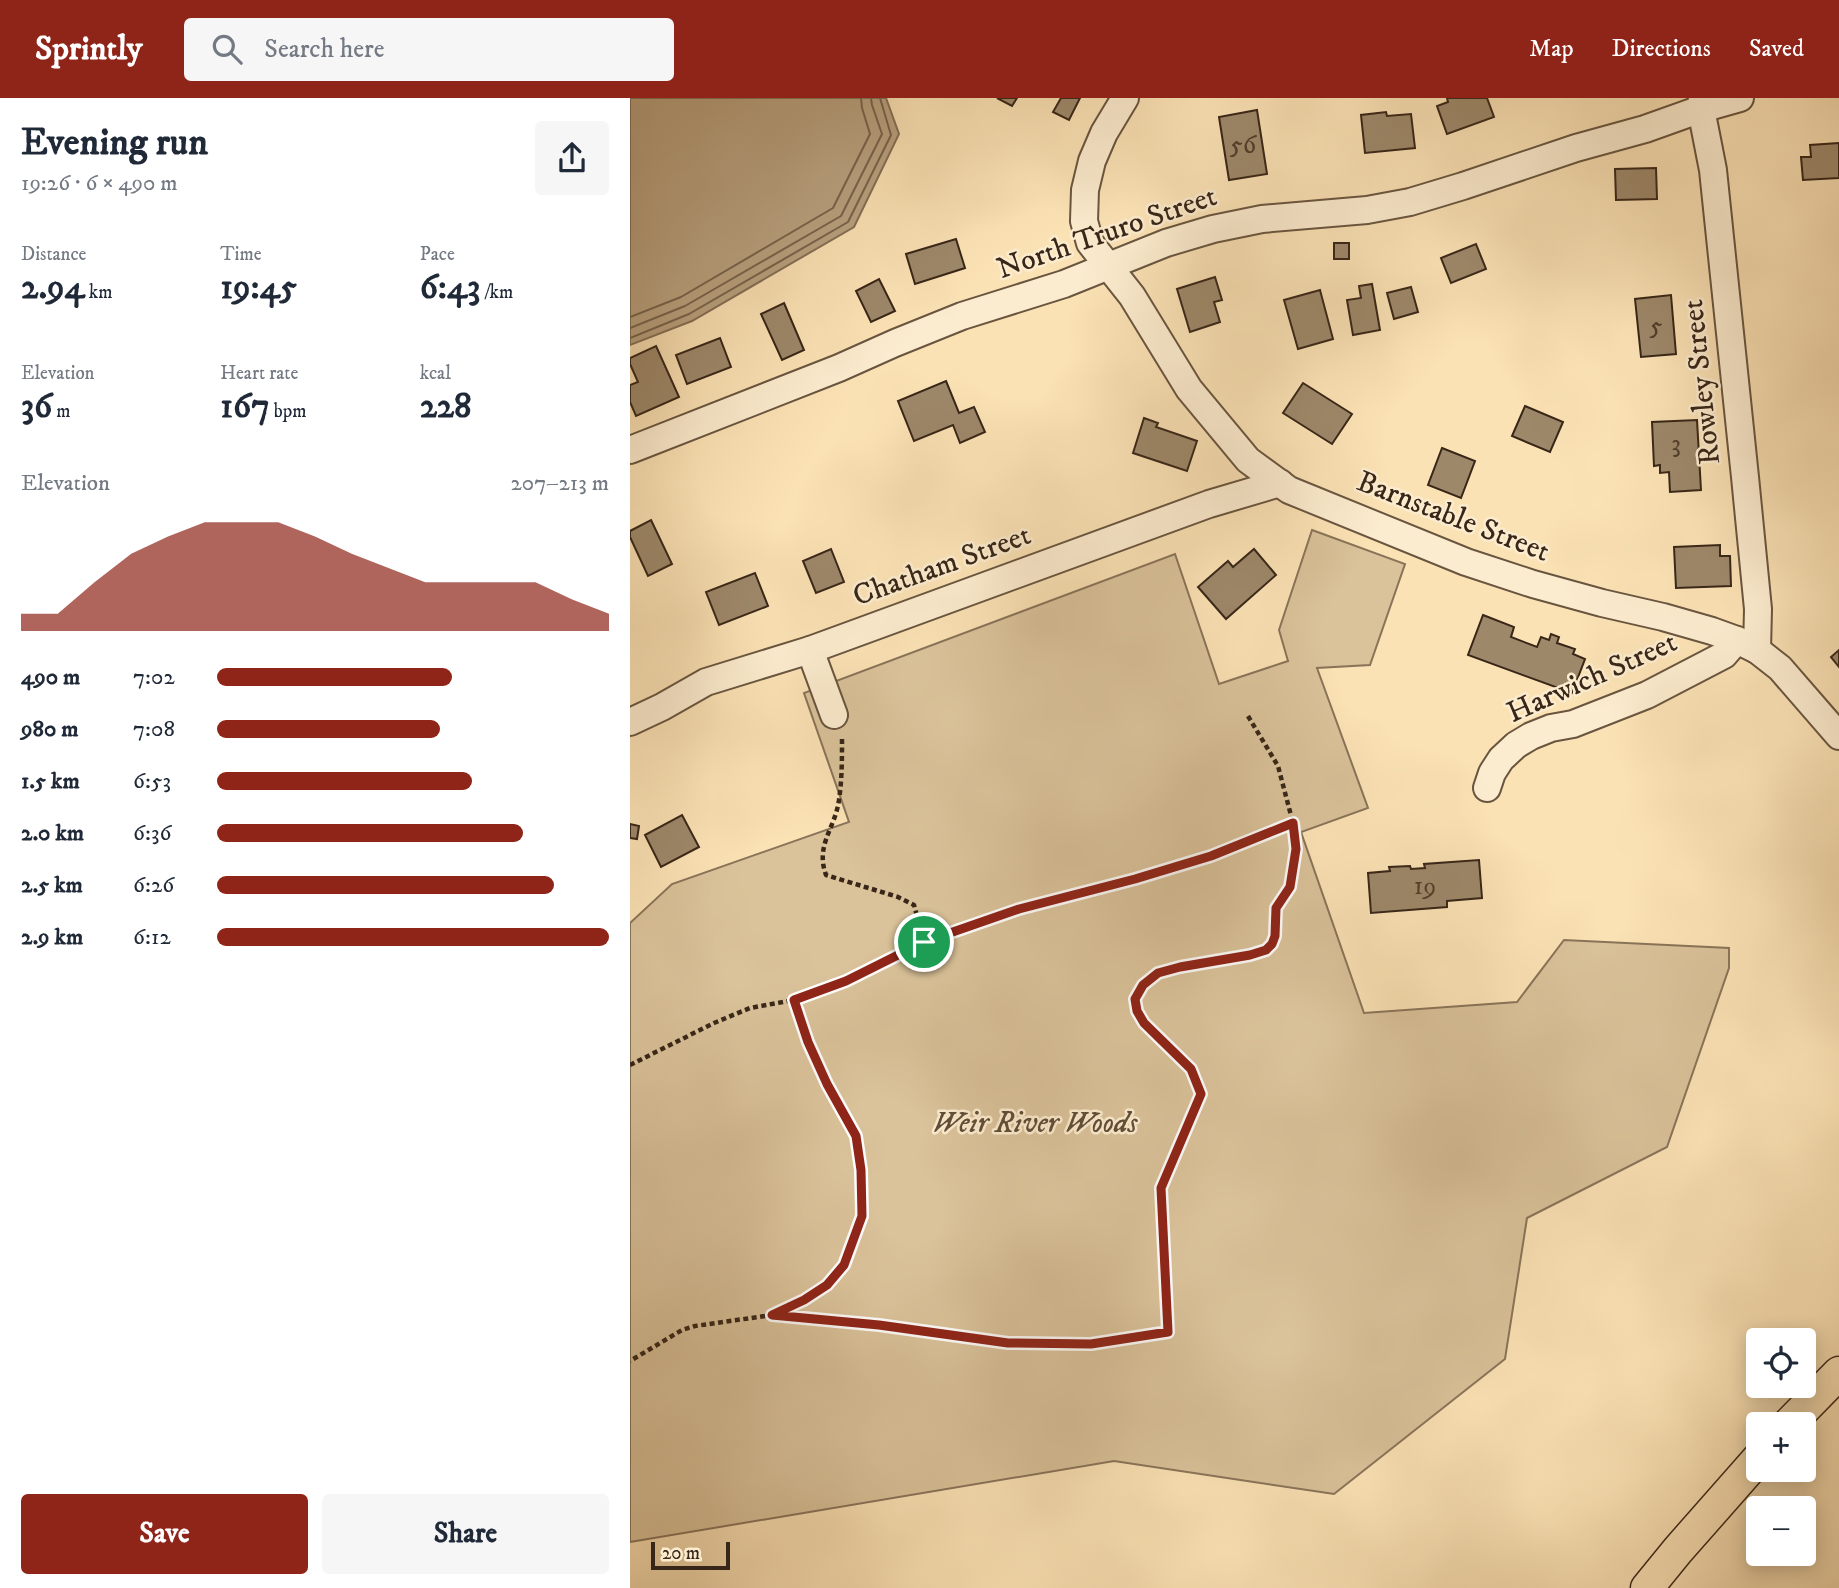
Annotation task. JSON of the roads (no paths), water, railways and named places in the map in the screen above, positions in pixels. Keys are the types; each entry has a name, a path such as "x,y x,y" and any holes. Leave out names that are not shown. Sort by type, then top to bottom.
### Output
{"main road":[{"path":"1801,1412 1839,1373"},
{"path":"1647,1588 1746,1473"}],"street":[{"name":"Barnstable Street","path":"1125,98 1104,133 1092,161 1085,190 1084,221 1090,243 1132,296 1189,389 1248,460 1289,490 1466,562 1533,584 1712,631 1747,645 1780,668 1839,736"},
{"name":"North Truro Street","path":"630,450 839,368 962,316 1064,284 1166,243 1213,229 1262,219 1367,210 1410,202 1576,148 1645,129 1702,103 1740,98"},
{"name":"Rowley Street","path":"1702,103 1713,170 1758,609 1747,645"},
{"name":"Chatham Street","path":"630,722 706,681 810,650 1209,504 1280,483"},
{"name":"Harwich Street","path":"1487,788 1501,759 1531,736 1551,728 1573,724 1647,695 1747,645"},
{"path":"810,650 834,715"}],"water":[{"path":"630,98 886,98 899,134 854,227 692,321 630,345"}],"park label":[{"name":"Weir River Woods","path":"1035,1123"}]}
